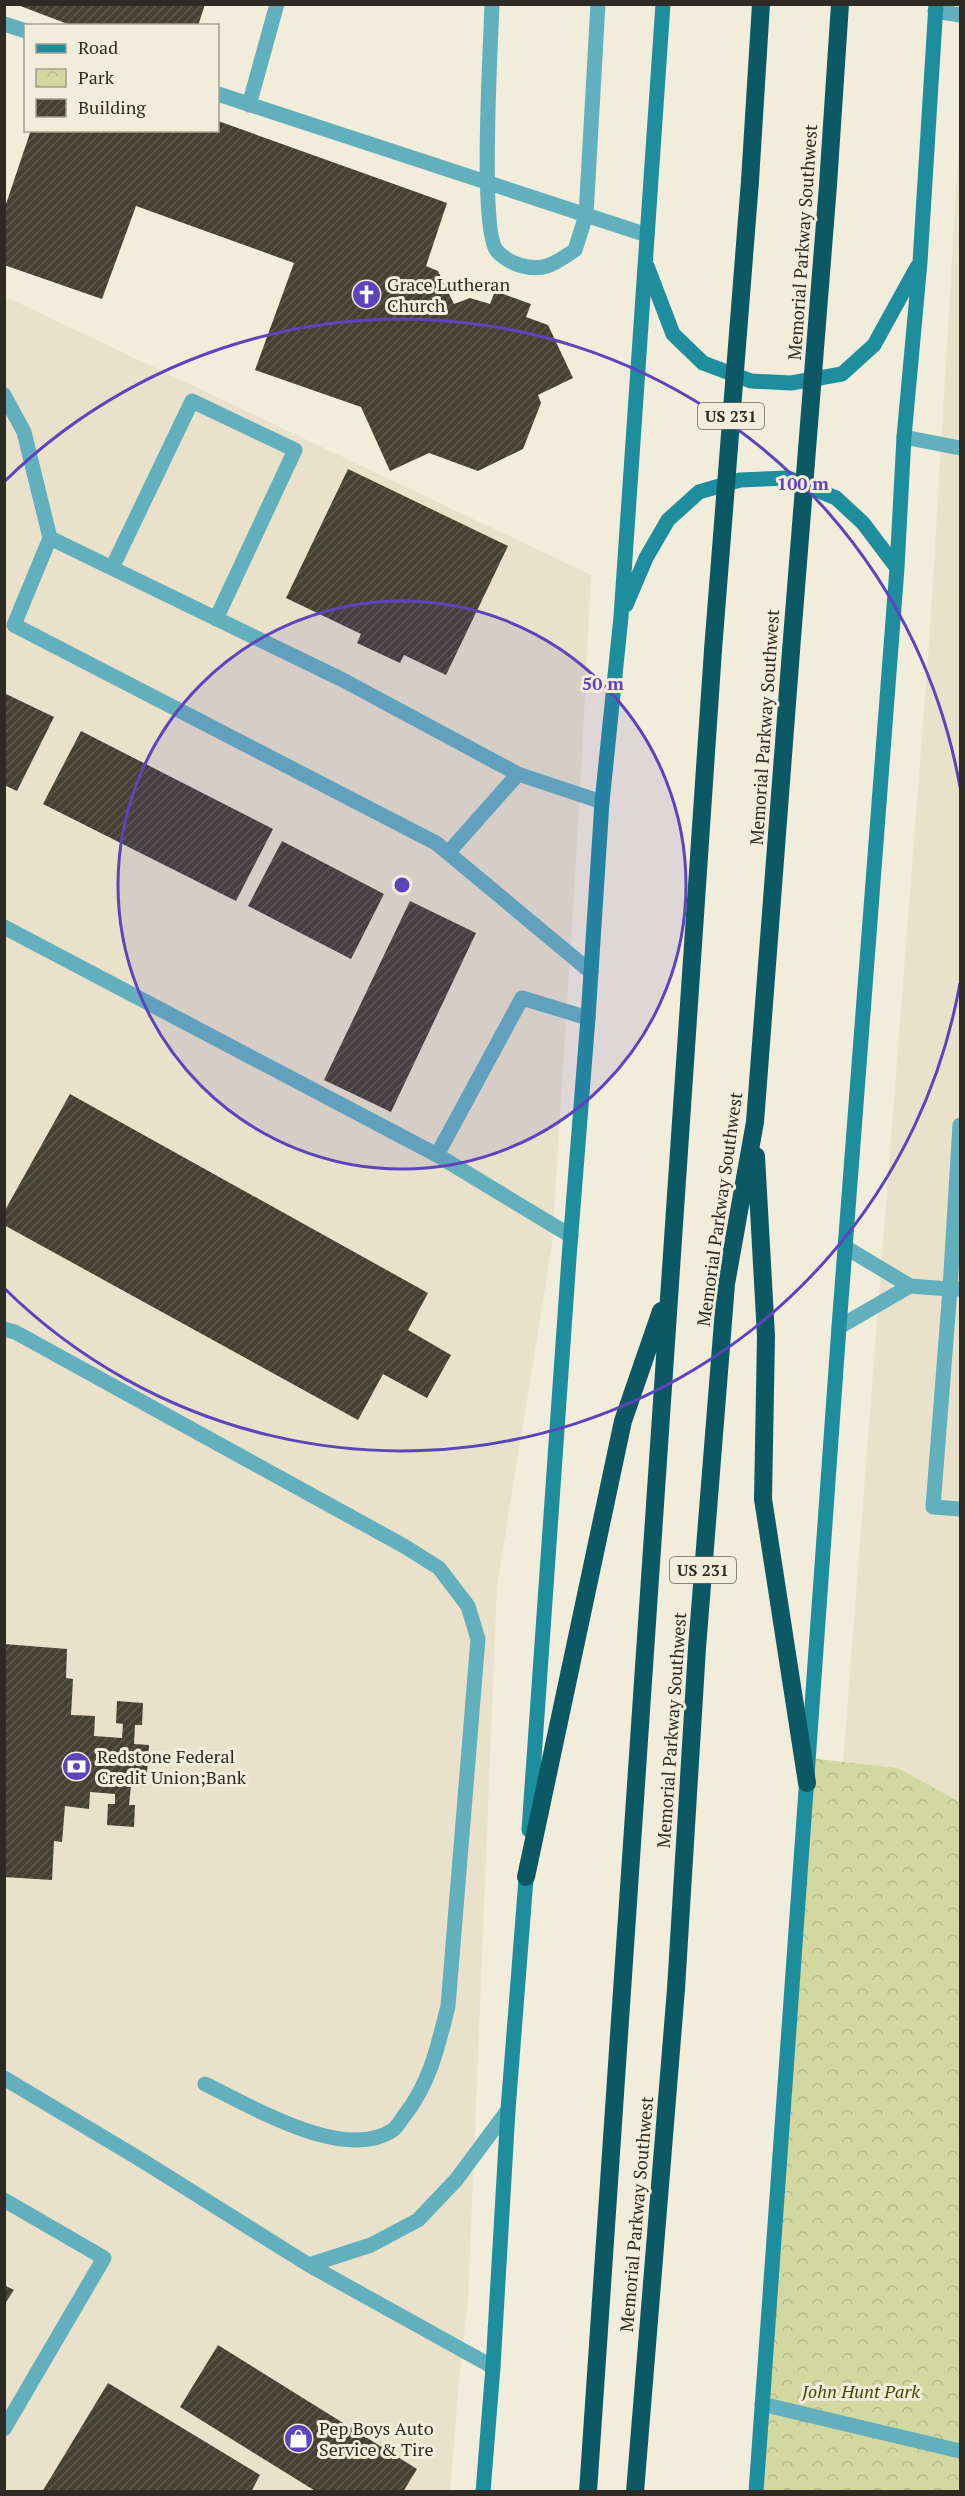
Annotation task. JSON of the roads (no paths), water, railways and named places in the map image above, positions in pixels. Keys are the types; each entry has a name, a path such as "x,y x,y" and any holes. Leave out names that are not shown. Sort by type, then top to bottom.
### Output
{"highway":[{"name":"Memorial Parkway Southwest","path":"588,2492 712,650 750,181 761,4"},
{"name":"Memorial Parkway Southwest","path":"635,2492 676,1989 697,1648 726,1284 755,1122 840,4"},
{"path":"755,1122 766,1336 763,1499 807,1783"},
{"path":"526,1877 623,1421 669,1290"}],"main road":[{"path":"483,2492 493,2367 508,2110 602,802 621,617 663,4"},
{"path":"756,2492 839,1327 897,568 904,437 920,262 936,8"},
{"path":"645,261 673,334 703,363 751,381 791,383 842,374 874,345 920,262"},
{"path":"621,617 646,558 668,520 699,492 740,480 788,478 836,498 863,523 897,568"}],"street":[{"path":"249,105 277,4"},
{"path":"492,4 487,183 489,228 495,250 517,266 547,266 575,250 586,215 598,4"},
{"path":"936,8 960,15"},
{"path":"4,24 24,30"},
{"path":"219,94 647,235"},
{"path":"4,395 24,432 50,538 14,625 435,843 591,972"},
{"path":"112,568 192,401 295,450 216,619"},
{"path":"904,437 960,448"},
{"path":"50,538 343,680 518,774 602,802"},
{"path":"448,853 518,774"},
{"path":"4,927 437,1155 571,1236"},
{"path":"437,1155 522,998 588,1018"},
{"path":"960,1125 955,1289 933,1507 960,1509"},
{"path":"845,1247 910,1286 955,1289"},
{"path":"839,1327 910,1286"},
{"path":"4,1329 15,1332 405,1546 438,1568 468,1606 478,1639 448,2006 434,2064 416,2101 393,2130 360,2141 302,2131 205,2084"},
{"path":"4,2078 143,2161 309,2265 493,2367"},
{"path":"309,2265 371,2245 418,2220 456,2180 508,2110"},
{"path":"4,2200 104,2258 4,2429"},
{"path":"762,2404 960,2451"}],"place":[{"name":"Grace Lutheran Church","path":"366,294"},
{"name":"Redstone Federal Credit Union;Bank","path":"76,1766"},
{"name":"Pep Boys Auto Service & Tire","path":"298,2438"}],"park label":[{"name":"John Hunt Park","path":"861,2391"}]}
